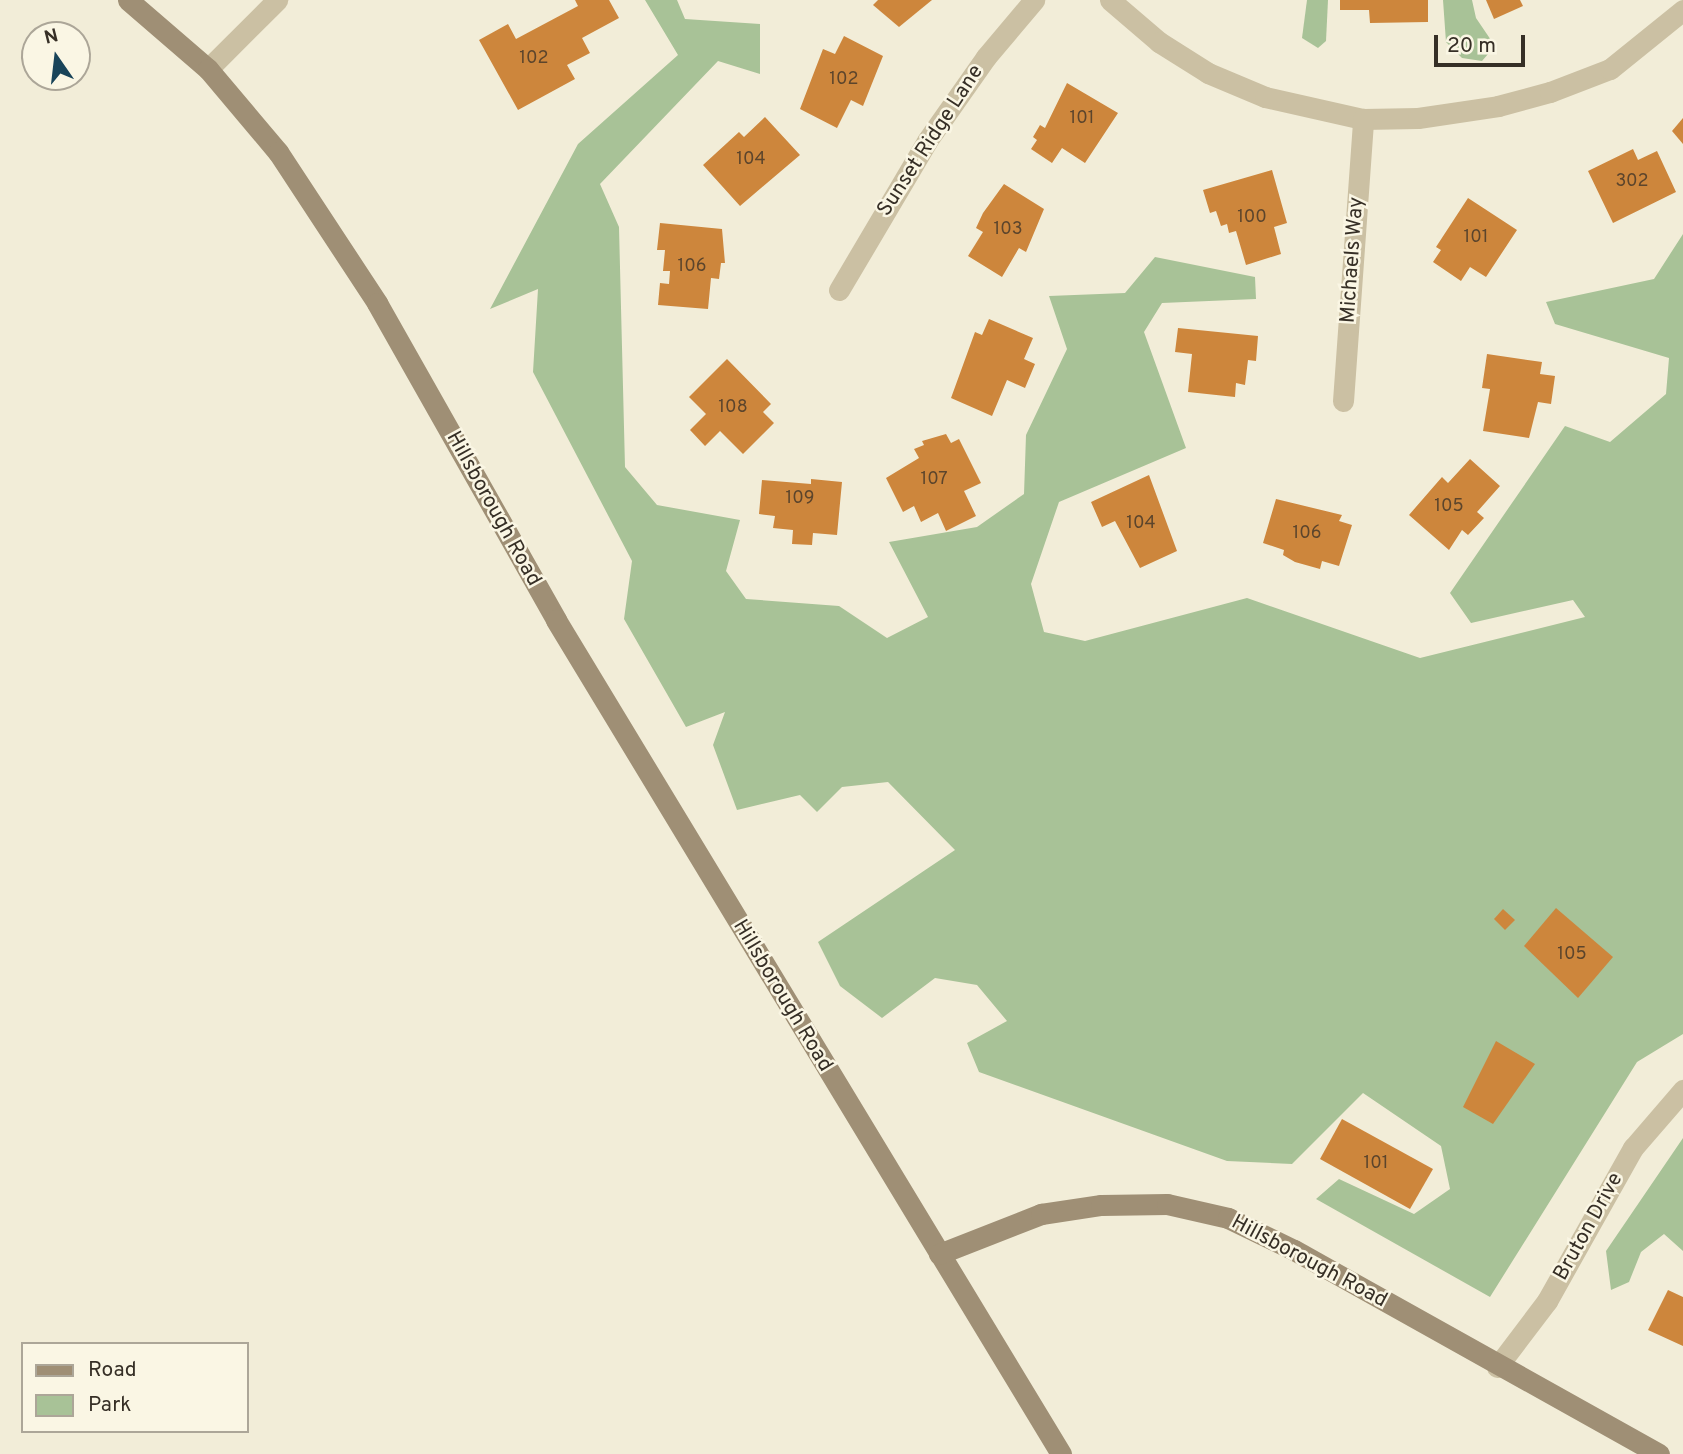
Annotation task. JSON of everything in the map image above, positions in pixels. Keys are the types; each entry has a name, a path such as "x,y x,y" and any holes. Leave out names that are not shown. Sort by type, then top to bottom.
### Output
{"main road":[{"name":"Hillsborough Road","path":"128,0 208,69 278,152 377,303 555,620 939,1254 1041,1214 1105,1205 1167,1204 1228,1218 1294,1250 1497,1367 1659,1454"},
{"path":"939,1254 1061,1454"}],"street":[{"path":"208,69 277,0"},
{"name":"Sunset Ridge Lane","path":"839,290 927,141 986,57 1034,0"},
{"path":"1110,0 1158,42 1208,73 1265,97 1363,119 1418,118 1499,106 1550,92 1610,69 1683,10"},
{"name":"Michaels Way","path":"1343,401 1363,119"},
{"name":"Bruton Drive","path":"1497,1367 1547,1301 1633,1148 1683,1090"}],"green space":[{"path":"645,0 677,0 685,19 760,24 760,74 718,61 600,184 619,227 625,467 657,505 740,520 726,571 746,599 839,606 887,638 928,617 889,542 977,527 1024,494 1026,435 1067,349 1049,296 1125,293 1155,257 1255,277 1256,299 1162,303 1144,332 1186,448 1059,502 1031,584 1044,632 1085,641 1247,598 1420,658 1585,617 1573,600 1471,623 1450,593 1565,426 1610,442 1666,394 1669,358 1555,324 1546,302 1654,279 1683,234 1683,1034 1637,1062 1490,1297 1316,1199 1339,1179 1414,1214 1450,1189 1441,1146 1363,1093 1292,1164 1227,1161 979,1072 967,1043 1007,1021 977,985 935,978 882,1018 840,986 818,942 955,850 888,782 842,787 817,812 800,795 737,810 713,745 725,712 686,727 624,619 632,561 533,372 538,289 490,309 578,144 678,55"},
{"path":"1307,0 1328,0 1326,41 1318,48 1302,38"},
{"path":"1443,0 1472,0 1476,18 1495,46 1482,61 1462,58 1446,42"},
{"path":"1683,1138 1683,1251 1664,1234 1641,1252 1629,1282 1611,1290 1606,1251"}],"building":[{"path":"575,0 609,0 619,18 582,38 590,53 567,65 575,79 518,110 479,40 508,24 516,39 578,6"},
{"path":"878,0 932,0 899,27 873,5"},
{"path":"1340,0 1428,0 1428,22 1370,23 1369,10 1340,10"},
{"path":"1486,0 1520,0 1523,6 1494,19"},
{"path":"844,36 883,56 863,106 851,100 837,128 800,109 823,49 835,54"},
{"path":"1067,83 1118,113 1085,163 1062,148 1052,163 1031,149 1037,140 1033,137 1040,125 1045,128"},
{"path":"765,117 800,155 740,206 703,165 739,132 744,137"},
{"path":"1683,118 1683,144 1672,131"},
{"path":"1633,149 1638,160 1657,151 1676,192 1613,223 1588,171"},
{"path":"1272,170 1287,223 1274,227 1281,254 1246,265 1236,231 1229,233 1227,224 1221,226 1216,211 1210,213 1203,190"},
{"path":"1004,184 1044,209 1026,252 1019,248 1002,277 968,256 983,232 976,228 983,213"},
{"path":"1468,198 1517,230 1486,277 1470,267 1461,281 1433,262 1441,250 1436,247"},
{"path":"660,223 722,229 725,263 721,263 719,279 711,278 708,309 658,305 660,283 669,284 670,271 663,271 665,250 657,250"},
{"path":"989,319 1033,338 1024,359 1035,364 1025,388 1007,380 992,416 951,398 975,332 982,335"},
{"path":"1178,328 1258,336 1256,361 1248,360 1245,385 1236,383 1235,397 1188,392 1192,354 1175,352"},
{"path":"1487,354 1542,362 1540,374 1555,376 1551,404 1538,402 1529,438 1483,431 1490,389 1482,388"},
{"path":"727,359 771,404 763,412 774,423 743,454 720,431 705,446 690,430 706,414 689,397"},
{"path":"946,434 951,443 959,439 981,483 964,491 976,516 946,531 938,513 921,522 914,506 903,512 886,478 919,458 914,449 924,445 922,441"},
{"path":"1470,459 1500,486 1477,512 1484,518 1468,535 1462,530 1449,550 1409,515 1442,477 1448,483"},
{"path":"1149,475 1177,551 1140,568 1115,521 1102,527 1091,502"},
{"path":"811,479 842,482 837,535 813,533 812,545 792,544 793,530 773,528 775,516 759,514 762,480 811,484"},
{"path":"1276,499 1342,515 1339,521 1352,525 1339,566 1322,561 1320,569 1295,562 1283,555 1284,550 1263,543"},
{"path":"1556,908 1613,957 1578,998 1524,946"},
{"path":"1503,909 1515,920 1505,930 1494,919"},
{"path":"1496,1041 1535,1064 1493,1124 1463,1107"},
{"path":"1342,1119 1433,1169 1410,1209 1320,1159"},
{"path":"1668,1290 1683,1297 1683,1346 1648,1330"}]}
